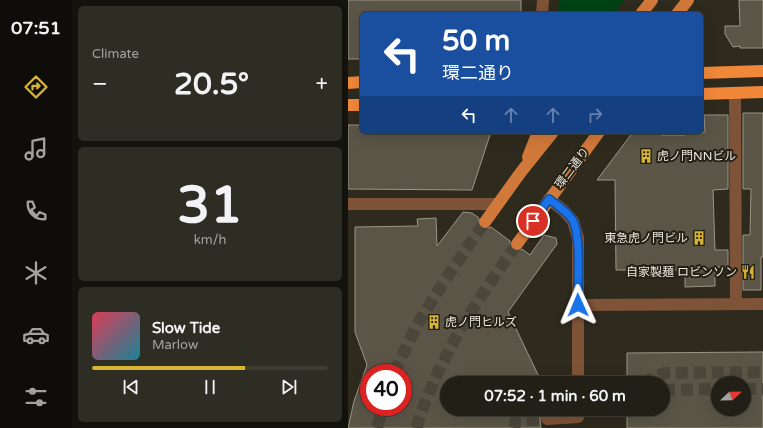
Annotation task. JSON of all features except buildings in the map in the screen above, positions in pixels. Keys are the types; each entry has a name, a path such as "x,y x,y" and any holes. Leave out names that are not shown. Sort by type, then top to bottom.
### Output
{"highway":[{"path":"703,73 763,72"},
{"path":"348,83 360,82"},
{"path":"703,94 763,92"},
{"path":"348,105 360,104"}],"main road":[{"path":"643,12 652,0"},
{"path":"679,12 689,0"},
{"path":"684,12 689,0"},
{"path":"703,67 718,72"},
{"path":"521,172 537,134"},
{"path":"485,222 521,172 551,134"},
{"name":"環二通り","path":"517,244 598,134"}],"street":[{"path":"542,12 543,0"},
{"path":"735,93 736,304"},
{"path":"549,199 563,210 573,221 578,238 578,376"},
{"path":"348,204 498,204"},
{"path":"578,305 763,304"},
{"path":"547,419 578,418"}],"green space":[{"path":"559,0 624,0 615,12 558,12"}],"tunnel":[{"path":"398,364 416,327 443,283 485,222"},
{"path":"417,428 424,405 458,333 517,244"},
{"path":"657,376 664,373 763,372"},
{"path":"670,390 711,389"},
{"path":"751,389 763,389"},
{"path":"377,428 380,416"},
{"path":"514,428 516,421 547,419"}],"place":[{"name":"虎ノ門NNビル","path":"646,156"},
{"name":"東急虎ノ門ビル","path":"699,238"},
{"name":"自家製麺 ロビンソン","path":"748,272"},
{"name":"虎ノ門ヒルズ","path":"434,322"}],"route":[{"path":"533,221 549,199 563,210 573,221 578,238 578,305"}]}
